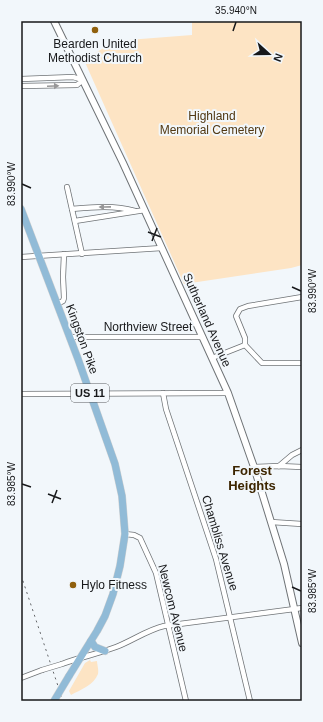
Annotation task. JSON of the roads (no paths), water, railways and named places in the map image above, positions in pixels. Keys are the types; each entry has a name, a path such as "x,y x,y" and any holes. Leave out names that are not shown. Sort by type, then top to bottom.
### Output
{"main road":[{"name":"Kingston Pike","path":"21,209 115,464 122,496 125,534 120,566 113,594 105,616 54,701"},
{"path":"91,641 95,647 105,650"}],"street":[{"name":"Sutherland Avenue","path":"54,21 145,210 228,393 254,467 284,564 302,643"},
{"path":"21,79 73,77 83,80"},
{"path":"21,86 77,85 83,80"},
{"path":"67,187 82,254"},
{"path":"72,209 104,206 121,207 136,211"},
{"path":"75,221 145,210"},
{"path":"21,257 162,248"},
{"path":"57,304 63,301 64,298 64,254"},
{"path":"302,297 248,306 240,309 236,316 245,338 245,345 262,363 302,363"},
{"name":"Northview Street","path":"69,337 203,337"},
{"path":"212,358 245,345"},
{"name":"Chambliss Avenue","path":"162,393 216,559 250,701"},
{"path":"21,394 228,393"},
{"path":"279,466 292,455 302,450"},
{"path":"254,467 302,467"},
{"path":"271,522 302,524"},
{"name":"Newcom Avenue","path":"125,534 134,535 142,540 156,573 186,701"},
{"path":"21,678 128,642 151,630 167,625 302,608"}],"railway":[{"path":"21,575 63,701"}],"place":[{"name":"Bearden United Methodist Church","path":"95,30"},
{"name":"Hylo Fitness","path":"73,585"}],"district":[{"name":"Forest Heights","path":"252,478"}],"park label":[{"name":"Highland Memorial Cemetery","path":"212,123"}]}
